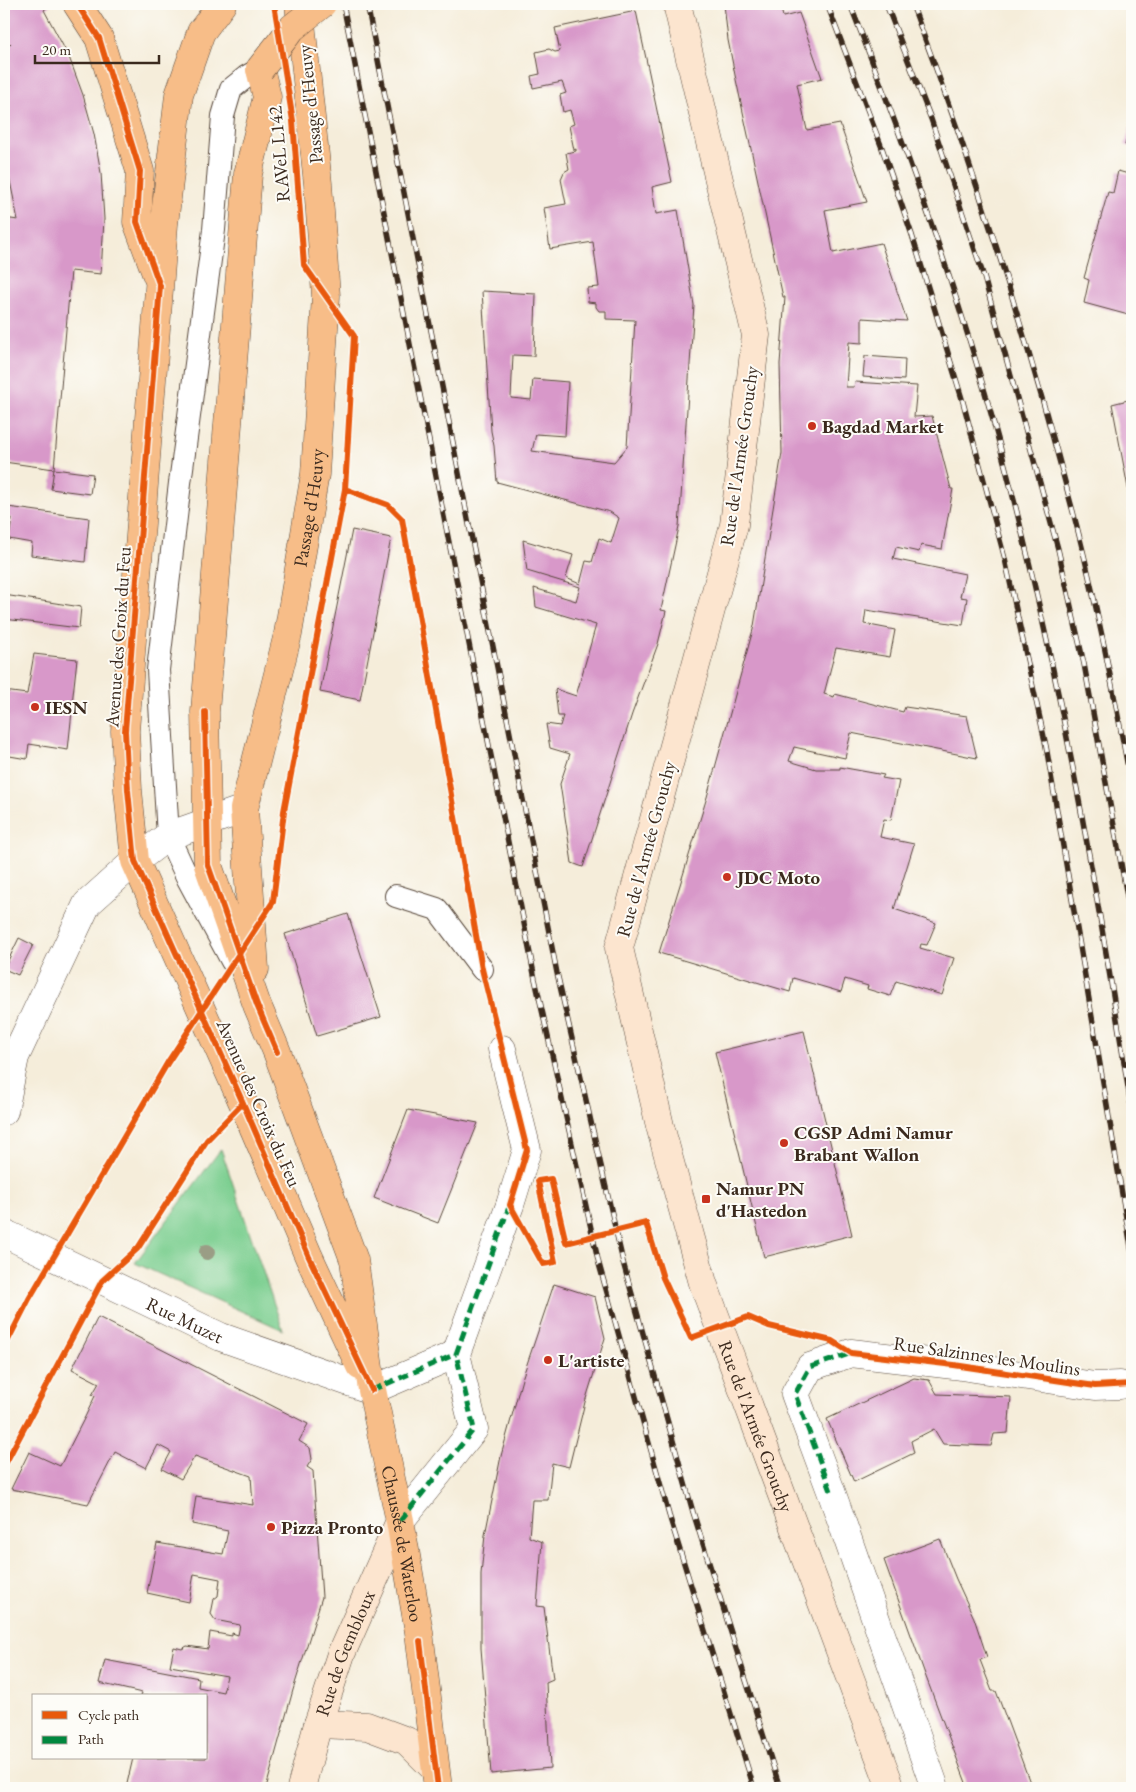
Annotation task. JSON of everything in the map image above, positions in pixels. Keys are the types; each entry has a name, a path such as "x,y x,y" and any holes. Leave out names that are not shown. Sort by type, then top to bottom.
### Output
{"main road":[{"path":"76,4 99,38 140,171 137,222 160,286"},
{"name":"Avenue des Croix du Feu","path":"222,4 201,32 179,95 164,224 125,731 134,861 238,1090 309,1257 372,1390"},
{"name":"Passage d'Heuvy","path":"257,1005 244,809 288,634 315,474 326,296 318,184 299,4"},
{"path":"322,4 292,28 260,69 267,97 248,174 205,712 208,822 198,872 277,1052 354,1260 372,1390"},
{"name":"Chaussée de Waterloo","path":"372,1390 400,1521 424,1669 437,1779"}],"street":[{"name":"Rue de l'Armée Grouchy","path":"677,4 756,335 734,525 619,948 660,1126 704,1283 891,1788"},
{"path":"4,1111 15,1057 87,904 134,861 168,836 244,809"},
{"path":"400,1521 474,1429 456,1354 510,1205 527,1150 502,1049"},
{"name":"Rue Muzet","path":"7,1235 221,1337 372,1390"},
{"name":"Rue Salzinnes les Moulins","path":"935,1788 831,1491 794,1394 810,1367 851,1353 954,1365 1095,1386 1120,1386"},
{"path":"372,1390 456,1354"},
{"name":"Rue de Gembloux","path":"301,1788 318,1724 341,1654 400,1521"},
{"path":"318,1724 366,1726 407,1741 437,1779"}],"lane":[{"path":"198,872 168,836 158,670 180,483 214,230 224,116 231,89 260,69"},
{"path":"396,896 437,909 482,969"}],"green space":[{"path":"221,1149 283,1330 135,1263"}],"building":[{"path":"4,4 51,4 44,10 69,57 83,95 94,134 101,173 104,219 101,274 71,271 54,469 4,462 4,218 18,220 4,152 4,51 11,43 4,50"},
{"path":"724,4 780,4 783,17 799,13 822,78 797,84 807,130 840,124 867,202 825,210 833,253 881,243 907,321 862,318 862,343 849,342 846,387 854,387 855,382 917,386 914,417 932,416 951,489 953,489 942,549 921,545 919,552 896,547 893,559 965,574 960,597 967,598 963,625 866,610 864,624 895,630 890,657 836,648 824,694 834,697 835,694 903,712 905,707 967,716 977,758 851,733 845,758 794,747 789,761 816,769 840,769 840,767 884,775 882,778 899,781 891,820 884,819 880,837 914,844 894,909 936,923 927,945 921,944 920,948 954,958 942,995 896,981 890,996 867,989 868,986 845,979 841,992 793,978 790,992 659,953 707,797 754,626 782,453 780,364 785,297 783,297 735,75 728,40"},
{"path":"636,11 672,182 652,187 656,214 678,210 694,305 679,527 661,610 666,611 658,644 632,714 583,867 572,863 560,784 570,754 550,748 546,724 560,726 563,716 558,716 555,689 576,696 596,625 536,607 534,588 576,601 580,587 527,571 523,540 573,555 566,578 580,584 586,561 592,562 599,538 611,543 619,518 610,512 497,482 491,431 482,291 536,294 534,356 513,355 511,398 531,400 533,379 568,382 565,436 536,434 532,451 614,462 627,447 635,320 606,319 606,311 599,311 596,303 588,302 587,288 599,287 593,242 550,249 544,208 566,204 561,179 564,172 569,169 566,153 576,151 576,149 574,150 569,126 574,124 570,110 563,112 560,95 566,93 562,82 533,88 531,76 540,74 536,52 549,49 555,52 560,51 555,28"},
{"path":"1132,121 1132,147 1125,145"},
{"path":"1118,171 1132,175 1132,316 1084,303 1089,280 1084,278 1108,192 1113,193"},
{"path":"865,356 905,359 904,380 863,377"},
{"path":"1132,399 1132,504 1131,504 1112,404"},
{"path":"54,469 93,474 90,494 51,489"},
{"path":"8,507 89,518 85,562 31,555 32,543 9,539 12,518 7,517"},
{"path":"352,530 391,538 360,700 320,692"},
{"path":"4,595 81,607 79,628 4,619"},
{"name":"IESN","path":"34,654 77,659 72,704 66,703 65,710 72,711 68,750 29,744 27,759 4,755 4,691 27,694"},
{"path":"348,914 381,1017 317,1036 285,934"},
{"path":"19,938 33,945 18,975 4,969"},
{"name":"CGSP Admi Namur Brabant Wallon","path":"804,1031 852,1235 764,1257 715,1052"},
{"path":"408,1110 478,1123 438,1223 374,1198"},
{"path":"554,1284 595,1297 605,1338 585,1402 569,1467 552,1463 548,1500 532,1500 529,1537 542,1542 537,1606 544,1607 553,1679 546,1682 550,1768 491,1774 481,1648 481,1574 485,1535 501,1456 522,1379"},
{"path":"98,1317 308,1424 299,1441 310,1448 312,1459 307,1467 313,1471 322,1597 293,1690 266,1788 126,1788 133,1760 208,1760 208,1694 142,1694 99,1683 105,1660 199,1678 198,1687 223,1692 227,1676 170,1666 174,1647 182,1649 187,1646 208,1649 210,1632 232,1636 232,1633 238,1635 240,1625 215,1620 211,1614 214,1599 218,1596 220,1579 194,1574 189,1602 147,1593 157,1543 223,1554 228,1531 192,1524 196,1496 253,1505 251,1476 195,1456 181,1479 162,1469 171,1452 158,1445 146,1468 115,1452 88,1504 11,1489 29,1452 60,1466 86,1415 95,1396 92,1395 99,1383 72,1369"},
{"path":"914,1378 929,1380 937,1394 1011,1397 1008,1433 994,1434 991,1446 943,1444 934,1429 911,1441 914,1453 854,1482 827,1419"},
{"path":"940,1539 974,1618 987,1657 980,1660 992,1691 996,1691 1032,1788 968,1788 926,1677 884,1560"}],"railway":[{"path":"343,4 535,979 599,1264 669,1515 754,1788"},
{"path":"367,4 557,973 623,1262 693,1512 780,1788"},
{"path":"827,4 882,148 912,235 963,402 1005,559 1046,746 1132,1253"},
{"path":"850,4 936,236 974,354 1007,473 1027,552 1062,711 1092,871 1132,1112"},
{"path":"886,4 931,119 984,277 1058,549 1084,664 1132,923"},
{"path":"912,4 981,198 1041,395 1085,559 1132,788"}],"marked path":[{"path":"400,1521 474,1429 456,1354 510,1204"},
{"path":"831,1491 795,1394 810,1367 852,1353"},
{"path":"372,1390 456,1354"}],"cycle path":[{"path":"77,4 99,38 140,171 137,222 160,286 125,731 128,790 135,861 243,1103 309,1257 372,1390"},
{"name":"RAVeL L142","path":"4,1348 29,1299 168,1062 273,902 284,811 345,489 354,336 304,265 293,121 274,4"},
{"path":"345,489 388,505 402,519 482,969 527,1150 510,1205 543,1264 555,1262 538,1181 551,1179 566,1243 646,1223 663,1278 691,1338 748,1317 769,1326 832,1341 851,1353 954,1365 1095,1386 1132,1384"},
{"path":"205,712 208,865 257,1005 277,1052"},
{"path":"4,1466 102,1281 138,1248 207,1140 243,1103"},
{"path":"420,1641 438,1788"}],"place":[{"name":"Bagdad Market","path":"812,426"},
{"name":"IESN","path":"35,707"},
{"name":"JDC Moto","path":"727,877"},
{"name":"CGSP Admi Namur Brabant Wallon","path":"784,1143"},
{"name":"Namur PN d'Hastedon","path":"706,1199"},
{"name":"L'artiste","path":"548,1360"},
{"name":"Pizza Pronto","path":"271,1527"}]}
